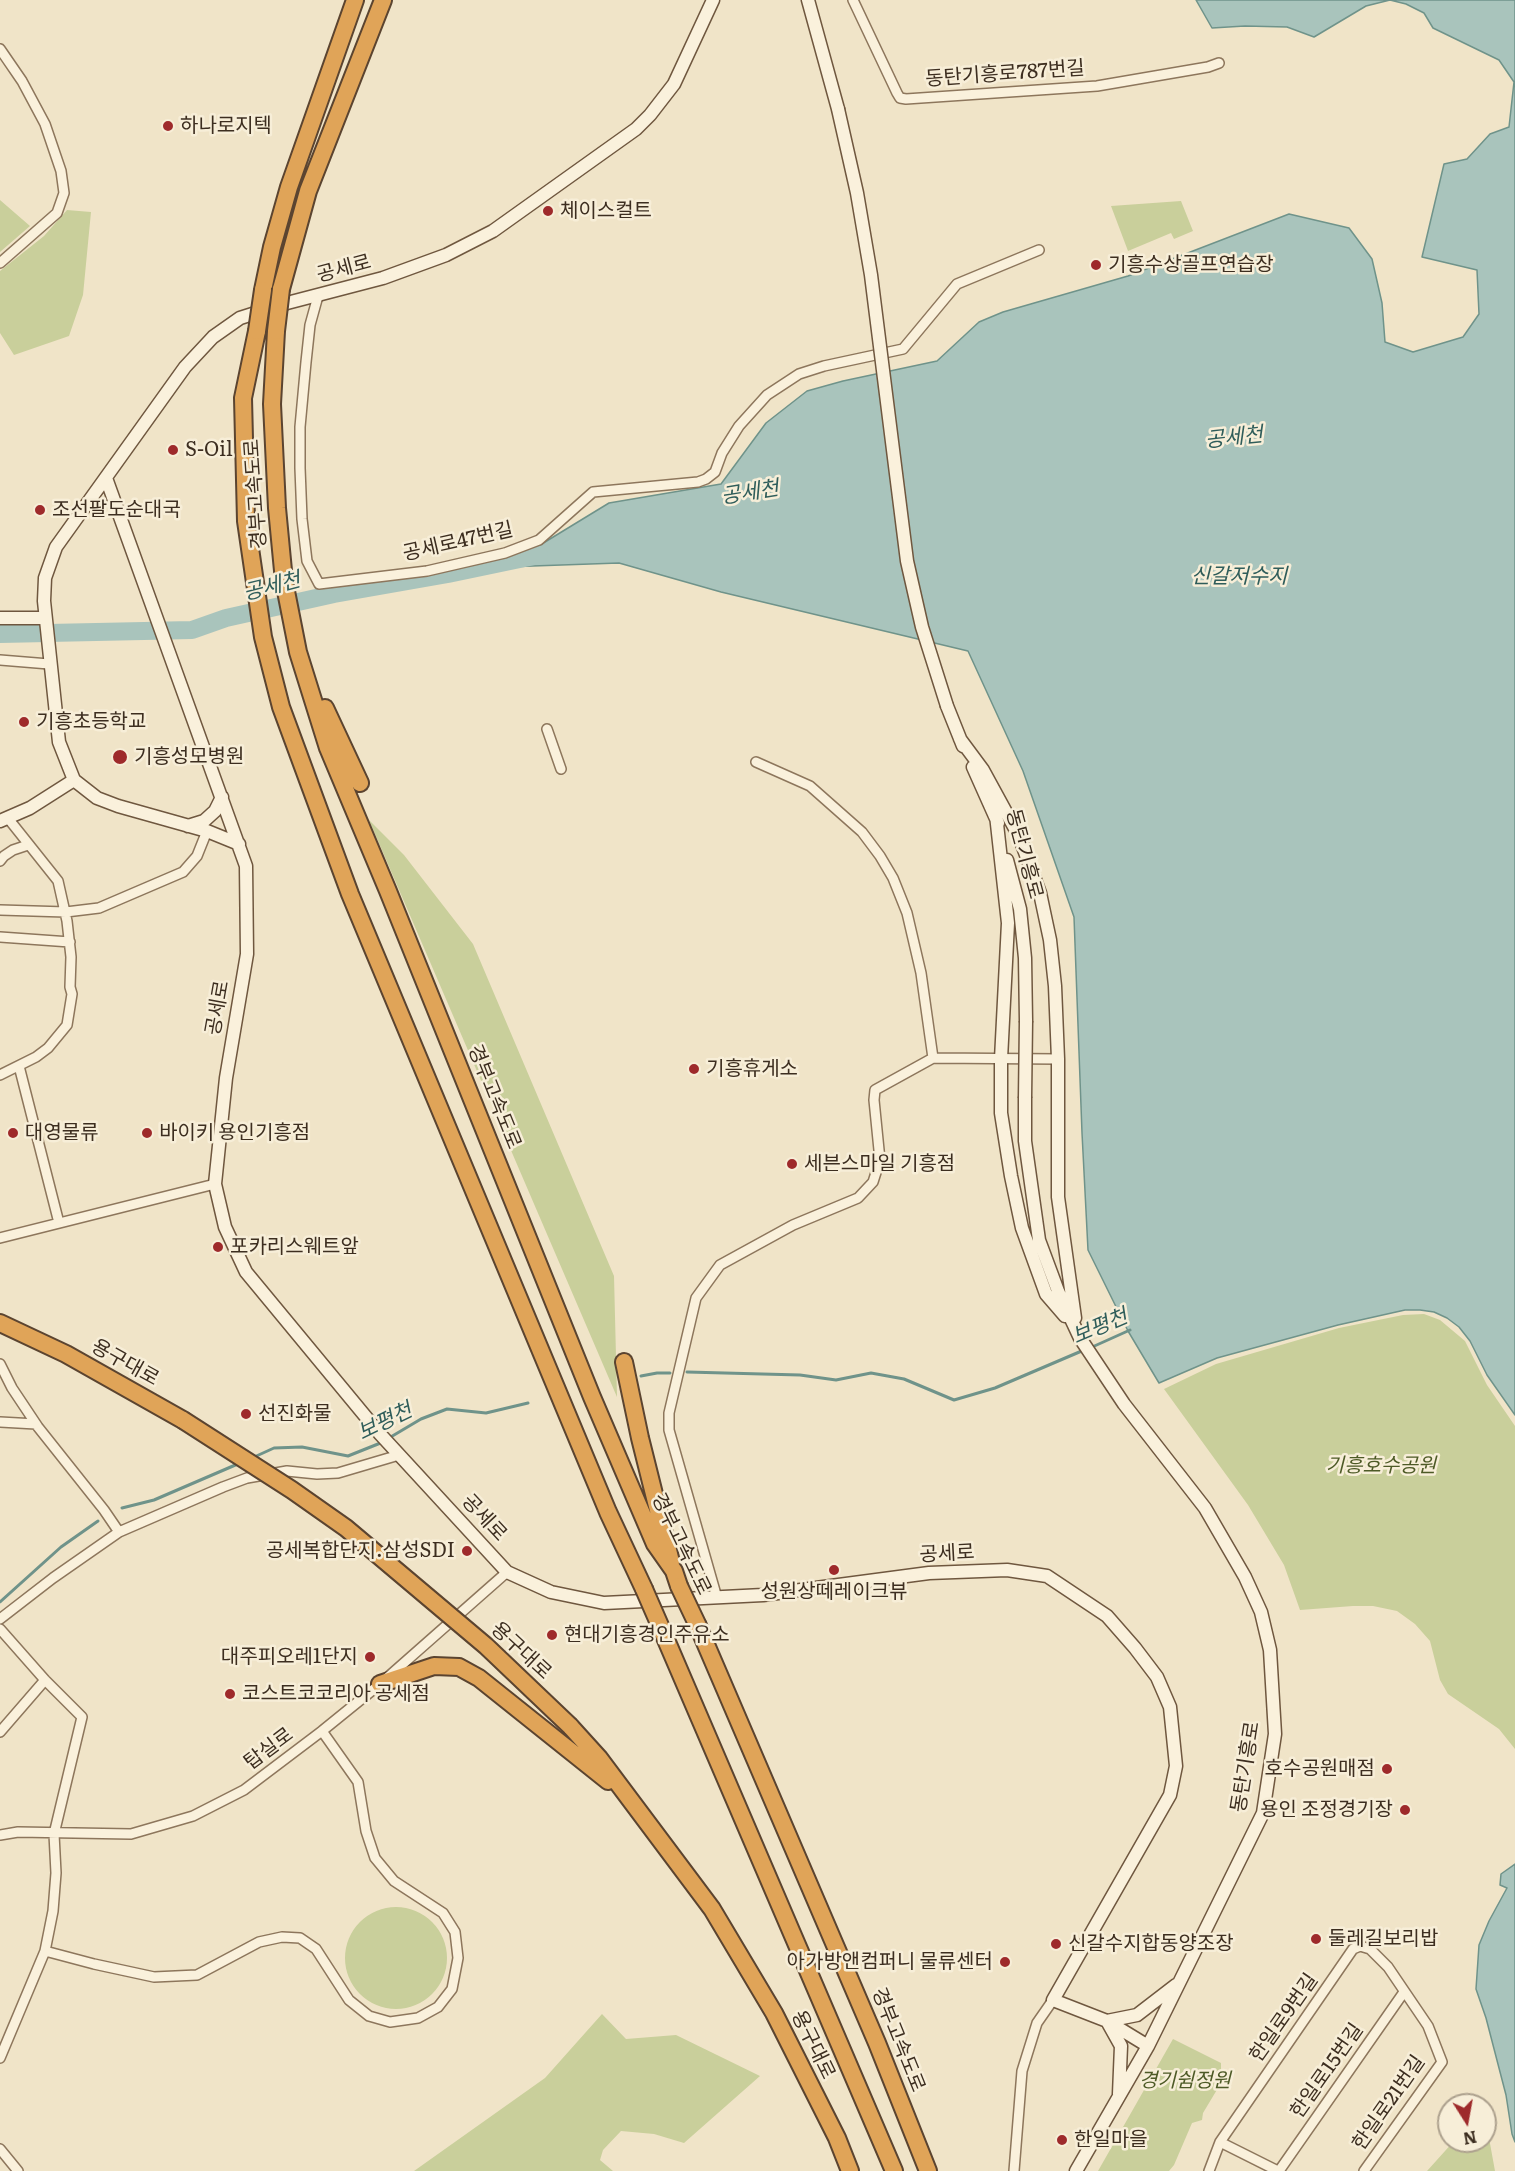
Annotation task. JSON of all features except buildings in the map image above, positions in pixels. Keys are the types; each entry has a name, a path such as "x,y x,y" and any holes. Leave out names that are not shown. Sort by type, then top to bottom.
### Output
{"highway":[{"name":"경부고속도로","path":"356,0 289,187 272,247 243,398 246,521 263,637 281,707 350,894 608,1512 662,1628 894,2171"},
{"name":"경부고속도로","path":"383,0 308,191 281,289 272,404 276,508 284,581 298,652 328,748 592,1397 655,1544 677,1579 698,1626 877,2043 928,2171"},
{"path":"298,652 360,783"},
{"name":"용구대로","path":"0,1323 66,1354 183,1419 292,1490 385,1559 486,1646 570,1726 599,1758 712,1909 774,2013 837,2138 850,2171"},
{"path":"628,1363 630,1390 640,1438 677,1579"},
{"path":"380,1684 434,1666 459,1667 479,1678 628,1797"}],"street":[{"name":"공세로","path":"49,658 45,618 45,578 56,547 185,367 213,337 240,318 383,278 446,255 483,237 636,129 650,115 674,84 713,0"},
{"name":"동탄기흥로","path":"808,0 838,109 856,193 871,275 908,561 925,638 960,739 996,815 1020,909 1025,958 1025,1141 1039,1240 1058,1292 1078,1333 1124,1404 1205,1508 1245,1577 1261,1612 1270,1650 1275,1734 1263,1813 1148,2046 1076,2171"},
{"name":"동탄기흥로787번길","path":"853,0 900,98 1097,86 1208,67 1218,63"},
{"path":"0,49 22,81 45,124 61,171 64,193 57,213 0,264"},
{"name":"공세로47번길","path":"318,296 310,325 306,362 300,427 300,468 302,519 307,561 319,585 427,571 505,553 538,540 593,492 698,482 706,479 715,472 722,453 739,426 767,395 799,374 824,366 903,349 957,284 1039,250"},
{"name":"공세로","path":"105,478 246,866 247,954 226,1078 215,1184 225,1227 246,1272 396,1453 507,1572 551,1592 604,1603 717,1598 763,1595 929,1573 1007,1570 1047,1576 1107,1616 1156,1677 1170,1707 1176,1766 1170,1795 1053,2000"},
{"path":"0,618 45,618"},
{"path":"0,660 49,658 59,742 74,780 97,798 207,831 239,844"},
{"path":"547,729 561,769"},
{"path":"960,739 983,770 1019,836 1040,893 1050,940 1055,986 1058,1059 1058,1197 1078,1333"},
{"path":"756,762 810,786 862,832 885,863 907,913 921,973 933,1058"},
{"path":"0,1075 48,1048 67,1024 72,994 66,912 58,881 39,855 4,819 30,808 74,780"},
{"path":"188,826 204,821 215,811 222,797"},
{"path":"996,815 1008,923 1000,1059 1001,1113 1022,1228 1046,1294 1078,1333"},
{"path":"0,910 66,912 99,908 183,872 197,856 207,831"},
{"path":"0,861 13,850 28,845"},
{"path":"0,937 69,942"},
{"path":"717,1598 669,1430 669,1413 696,1298 720,1265 793,1225 858,1198 873,1182 880,1160 875,1090 933,1058 1058,1059"},
{"path":"19,1066 59,1223"},
{"path":"0,1238 215,1184"},
{"path":"0,1364 12,1388 36,1424 119,1532"},
{"path":"0,1422 36,1424"},
{"path":"0,1619 53,1578 119,1532 247,1478 287,1471 317,1474 338,1473 378,1463 396,1453"},
{"name":"탑실로","path":"0,1835 18,1832 131,1834 193,1816 244,1790 380,1684 507,1572"},
{"path":"0,1629 45,1680 82,1717 54,1834 56,1873 45,1951 0,2058"},
{"path":"0,1732 45,1680"},
{"path":"45,1951 154,1977 197,1975 259,1942 282,1937 300,1938 316,1949 349,2000 369,2016 390,2022 418,2018 438,2007 452,1989 458,1958 455,1932 443,1913 394,1881 375,1858 366,1831 358,1782 322,1731"},
{"name":"한일로9번길","path":"1209,2171 1220,2142 1353,1949 1360,1946 1370,1949 1388,1967 1404,1992"},
{"path":"1107,2021 1137,2015 1179,1983"},
{"name":"한일로15번길","path":"1278,2171 1404,1992"},
{"name":"한일로21번길","path":"1364,2171 1442,2062 1428,2026 1404,1992"},
{"path":"1014,2171 1022,2071 1037,2023 1053,2000 1107,2021 1148,2046"},
{"path":"1107,2021 1121,2046 1118,2097"},
{"path":"1220,2142 1278,2171"},
{"path":"0,2149 18,2171"}],"green space":[{"path":"0,200 30,226 0,252"},
{"path":"1181,201 1193,231 1174,239 1171,233 1128,251 1111,206"},
{"path":"67,210 91,212 83,295 69,336 14,355 0,333 0,271 44,236"},
{"path":"369,820 404,855 473,944 614,1276 617,1397"},
{"name":"기흥호수공원","path":"1424,1314 1440,1320 1465,1341 1487,1385 1515,1426 1515,1749 1499,1729 1448,1694 1440,1680 1430,1641 1415,1624 1397,1611 1373,1606 1300,1610 1284,1565 1248,1505 1164,1389 1216,1364 1339,1328 1403,1315"},
{"path":"396,1907 416,1911 432,1922 443,1938 447,1958 443,1978 432,1994 416,2005 396,2009 376,2005 360,1994 349,1978 345,1958 349,1938 360,1922 376,1911"},
{"path":"602,2014 626,2039 676,2035 760,2076 684,2143 654,2134 621,2131 603,2150 600,2160 613,2171 414,2171 545,2078"},
{"name":"경기쉼정원","path":"1173,2039 1221,2063 1221,2083 1203,2113 1202,2120 1192,2123 1174,2165 1169,2171 1098,2171"},
{"path":"1443,2153 1492,2153 1495,2171 1427,2171"}],"water":[{"path":"1196,0 1390,0 1366,6 1314,37 1287,27 1212,28"},
{"name":"신갈저수지","path":"1390,0 1515,0 1515,1415 1487,1375 1470,1341 1459,1327 1434,1312 1420,1310 1405,1310 1338,1325 1217,1358 1159,1383 1128,1331 1088,1250 1074,917 1023,771 968,651 721,592 619,563 504,567 609,503 721,484 766,423 807,391 937,361 979,322 1003,312 1128,276 1289,214 1349,228 1372,259 1382,303 1385,342 1413,352 1463,337 1479,314 1477,270 1422,257 1444,164 1467,159 1490,134 1509,127 1514,82 1499,60 1433,28 1424,13 1406,4"},
{"path":"1515,1864 1515,2142 1506,2095 1476,1989 1479,1945 1507,1888 1500,1885 1501,1874"}],"waterway":[{"name":"공세천","path":"0,634 192,630 226,618 334,594 539,555"},
{"name":"보평천","path":"1090,1348 1130,1330"},
{"name":"보평천","path":"687,1372 800,1375 836,1380 871,1373 904,1379 954,1400 995,1388 1084,1350"},
{"name":"보평천","path":"641,1376 670,1373"},
{"name":"보평천","path":"389,1438 421,1419 447,1409 486,1413 528,1403"},
{"name":"보평천","path":"252,1458 274,1448 302,1447 348,1456 383,1442"},
{"name":"보평천","path":"122,1508 154,1500 240,1463"},
{"name":"보평천","path":"0,1602 61,1547 98,1521"}],"place":[{"name":"하나로지텍","path":"168,126"},
{"name":"체이스컬트","path":"548,211"},
{"name":"기흥수상골프연습장","path":"1096,265"},
{"name":"S-Oil","path":"173,450"},
{"name":"조선팔도순대국","path":"40,510"},
{"name":"기흥초등학교","path":"24,722"},
{"name":"기흥성모병원","path":"120,757"},
{"name":"기흥휴게소","path":"694,1069"},
{"name":"대영물류","path":"13,1133"},
{"name":"바이키 용인기흥점","path":"147,1133"},
{"name":"세븐스마일 기흥점","path":"792,1164"},
{"name":"포카리스웨트앞","path":"218,1247"},
{"name":"선진화물","path":"246,1414"},
{"name":"공세복합단지.삼성SDI","path":"467,1551"},
{"name":"성원상떼레이크뷰","path":"834,1570"},
{"name":"현대기흥경인주유소","path":"552,1635"},
{"name":"대주피오레1단지","path":"370,1657"},
{"name":"코스트코코리아 공세점","path":"230,1694"},
{"name":"호수공원매점","path":"1387,1769"},
{"name":"용인 조정경기장","path":"1405,1810"},
{"name":"둘레길보리밥","path":"1316,1939"},
{"name":"신갈수지합동양조장","path":"1056,1944"},
{"name":"아가방앤컴퍼니 물류센터","path":"1005,1962"},
{"name":"한일마을","path":"1062,2140"}]}
